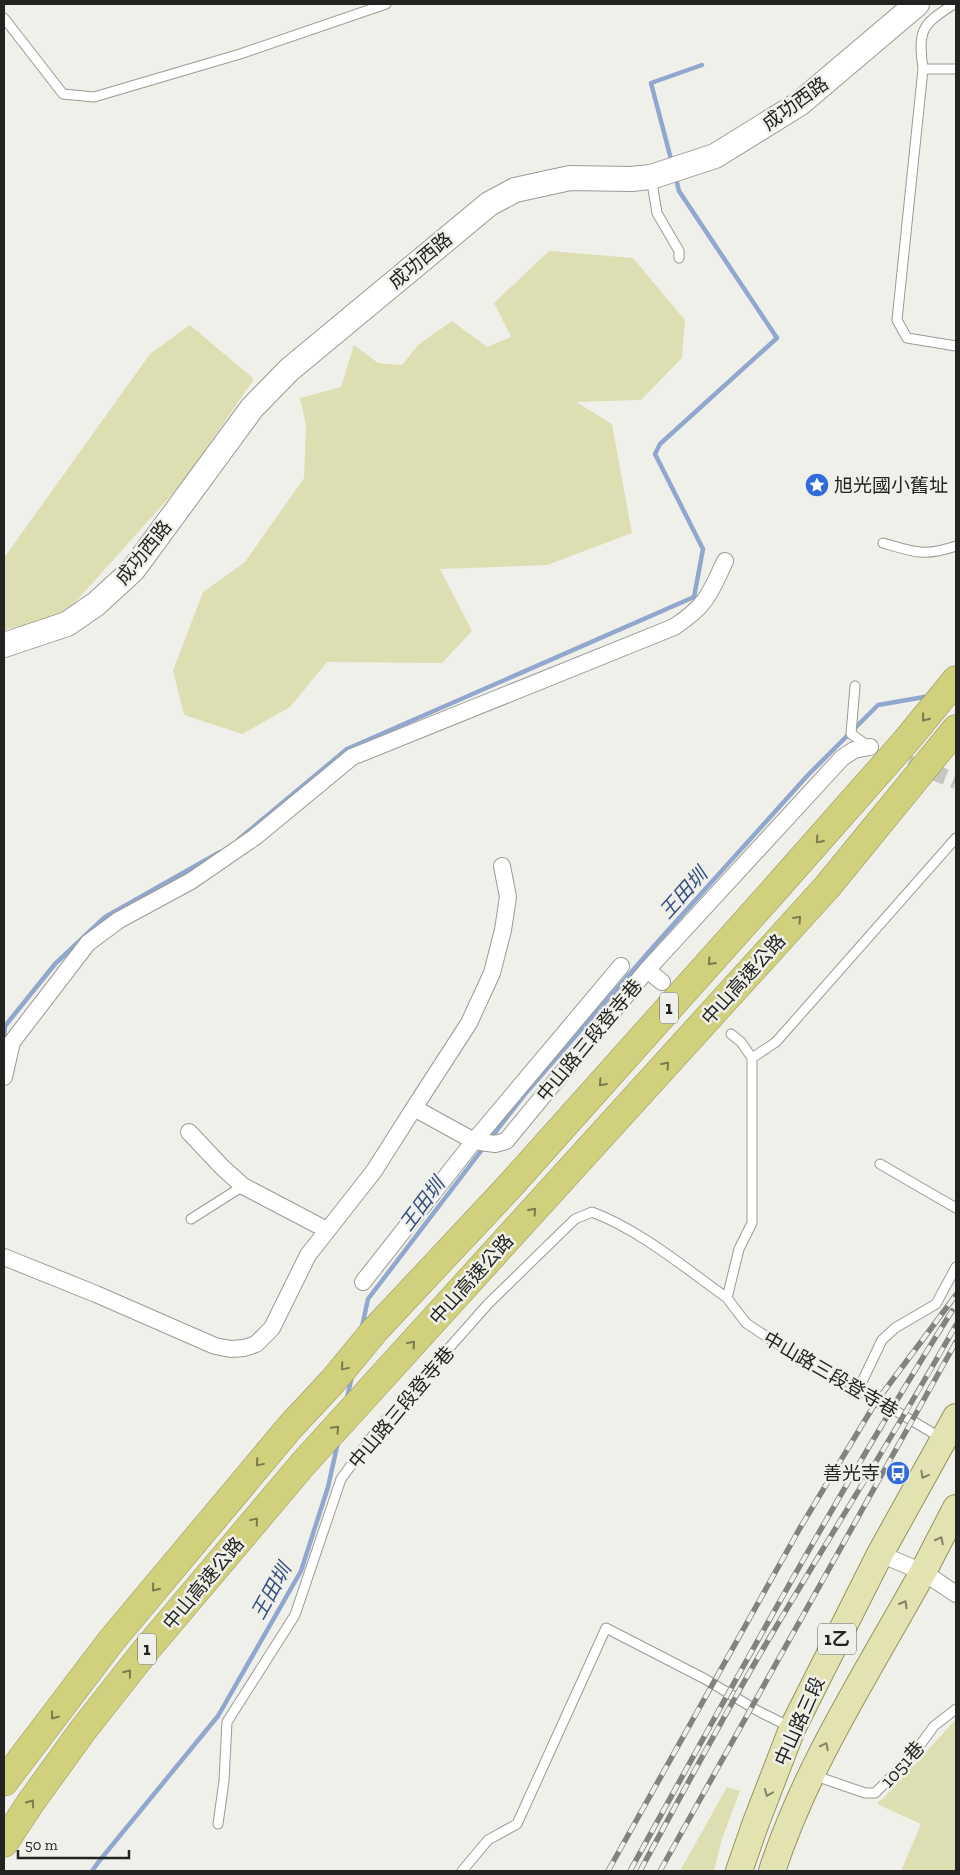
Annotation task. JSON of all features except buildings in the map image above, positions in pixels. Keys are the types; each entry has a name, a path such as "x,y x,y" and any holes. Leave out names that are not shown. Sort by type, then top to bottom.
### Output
{"highway":[{"name":"中山高速公路","path":"4,1782 111,1641 290,1426 333,1381 375,1330 522,1172 894,756 956,680"},
{"name":"中山高速公路","path":"4,1844 31,1802 146,1650 302,1464 827,887 956,729"}],"main road":[{"name":"中山路三段","path":"739,1871 792,1729 880,1554 956,1417"},
{"name":"中山路三段","path":"772,1871 781,1843 811,1774 839,1719 923,1572 956,1508"}],"street":[{"name":"成功西路","path":"4,645 67,624 96,604 133,570 252,408 276,382 489,204 515,190 570,178 631,179 651,177 715,156 799,104 917,4"},
{"path":"4,1077 12,1042 88,943 119,920 191,881 256,837 352,757 674,627 704,603 726,561"},
{"path":"647,970 842,758 854,750 870,747"},
{"path":"4,1258 96,1294 215,1346 231,1349 244,1348 256,1344 272,1328 308,1255 374,1171 469,1023 492,973 503,930 508,896 502,866"},
{"path":"363,1282 474,1141 620,966"},
{"name":"中山路三段登寺巷","path":"414,1108 474,1141 494,1144 506,1141 647,970 662,982"},
{"path":"189,1132 243,1186 327,1230"},
{"path":"880,1554 923,1572 956,1594"}],"lane":[{"path":"4,18 64,94 94,97 240,54 376,5 386,4"},
{"path":"954,4 940,12 923,27 920,44 923,69 897,320 907,338 956,346"},
{"path":"923,69 956,69"},
{"path":"651,177 657,214 679,251 679,258"},
{"path":"882,543 918,553 940,551 956,546"},
{"path":"855,686 851,734 870,747"},
{"path":"752,1058 776,1042 956,838"},
{"path":"727,1298 739,1249 752,1223 752,1058 742,1042 731,1034"},
{"path":"880,1164 956,1208"},
{"path":"191,1219 243,1186"},
{"name":"中山路三段登寺巷","path":"218,1824 224,1781 227,1722 295,1615 341,1479 380,1426 488,1304 575,1219 592,1212 612,1219 670,1257 727,1298 746,1323 779,1345 859,1388 876,1402 891,1408 943,1439"},
{"path":"859,1388 882,1340 895,1328 936,1304 956,1267"},
{"path":"462,1871 488,1840 517,1824 606,1628 705,1678 758,1711 792,1729"},
{"name":"1051巷","path":"811,1774 865,1793 875,1793 912,1756 934,1726 956,1709"}],"green space":[{"path":"549,251 633,258 685,320 682,358 641,400 576,402 612,424 632,533 547,565 440,569 472,631 442,663 327,662 290,707 242,734 184,715 173,671 203,592 245,562 304,478 306,425 300,398 341,387 354,345 378,363 402,365 418,345 452,321 487,347 511,337 494,303"},
{"path":"190,325 254,379 183,482 63,616 4,630 4,558 150,354"},
{"path":"956,1719 956,1871 901,1871 921,1824 879,1805 878,1802 884,1798"},
{"path":"727,1787 740,1791 721,1842 714,1871 680,1871"}],"waterway":[{"path":"672,163 651,83 702,65"},
{"path":"239,839 347,749 694,597 703,549 655,454 660,444 777,338 679,191 675,175"},
{"name":"王田圳","path":"490,1139 525,1094 654,946 808,775 878,705 930,696"},
{"path":"4,1039 5,1026 55,964 105,917 220,852"},
{"name":"王田圳","path":"362,1327 368,1299 484,1147"},
{"name":"王田圳","path":"347,1398 352,1376"},
{"name":"王田圳","path":"92,1871 218,1716 301,1571 328,1487 338,1442"}],"tunnel":[{"path":"886,754 956,781"}],"railway":[{"path":"608,1871 800,1528 876,1402 956,1295"},
{"path":"630,1871 827,1519 952,1311"},
{"path":"640,1871 758,1657 890,1439 956,1325"},
{"path":"660,1871 956,1342"}],"place":[{"name":"旭光國小舊址","path":"817,485"},
{"name":"善光寺","path":"898,1473"}]}
